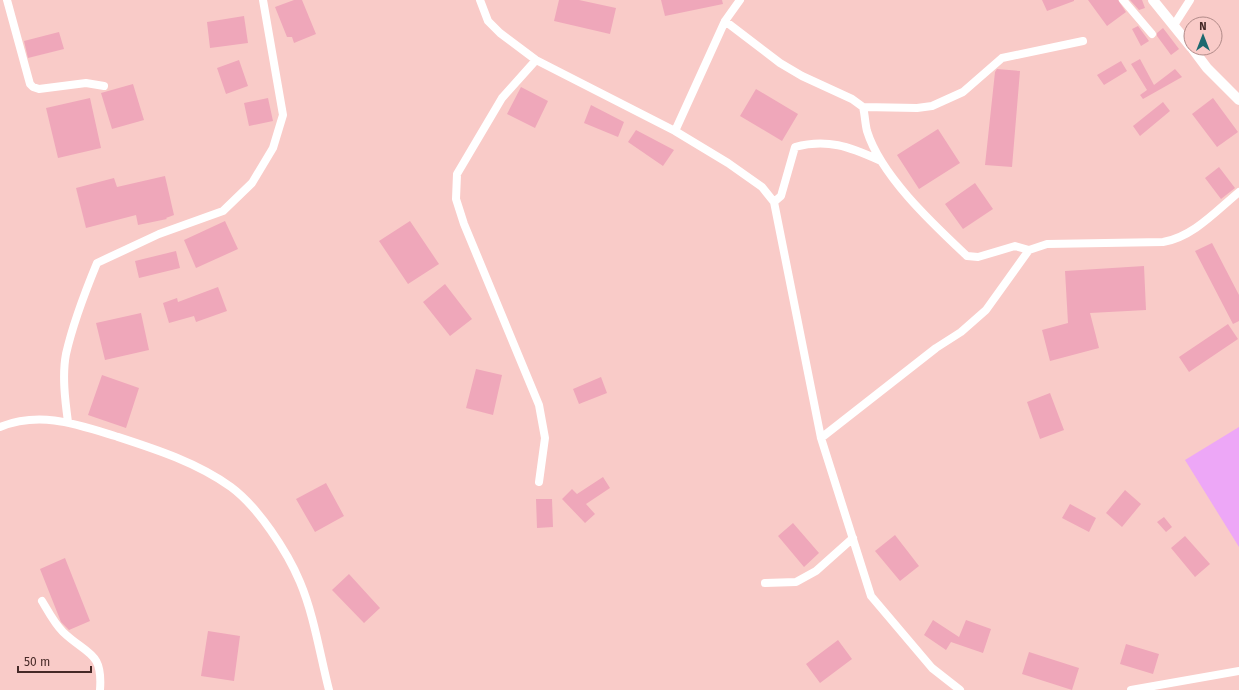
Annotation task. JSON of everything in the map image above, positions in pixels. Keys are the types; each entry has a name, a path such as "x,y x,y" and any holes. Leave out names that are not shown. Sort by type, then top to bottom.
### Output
{"street":[{"path":"7,0 32,87 39,89 86,83 104,86"},
{"path":"68,422 65,396 66,355 83,298 97,263 159,234 223,211 252,183 273,148 282,115 264,0"},
{"path":"480,0 488,21 500,33 536,60 675,131 728,163 762,187 774,202 822,438 871,596 932,668 960,690"},
{"path":"675,131 725,21 740,0"},
{"path":"1123,0 1152,34"},
{"path":"1153,0 1183,37"},
{"path":"1174,25 1190,0"},
{"path":"725,21 780,62 802,76 852,99 863,107 917,108 932,106 963,92 1002,58 1082,41"},
{"path":"1197,56 1207,68 1239,100"},
{"path":"536,60 502,98 457,174 456,199 464,224 538,405 545,438 538,482"},
{"path":"863,107 867,130 879,160 921,212 967,256 978,257 1015,246 1029,250 1047,244 1163,242 1177,240 1188,234 1239,192"},
{"path":"774,202 781,196 795,148 806,144 833,143 851,147 879,160"},
{"path":"822,438 936,348 961,332 986,310 1029,250"},
{"path":"0,427 13,422 33,419 68,422 175,456 206,471 232,487 253,509 277,541 300,582 329,690"},
{"path":"765,583 796,582 802,579 816,571 853,538"},
{"path":"42,601 61,630 87,651 97,662 101,672 100,690"},
{"path":"1134,689 1239,671"}],"shaded area":[{"path":"1239,427 1239,547 1185,460"}],"building":[{"path":"294,0 302,0 316,34 294,43 292,37 287,37 275,7"},
{"path":"559,0 579,0 616,8 610,34 554,21"},
{"path":"661,0 722,0 723,4 665,16"},
{"path":"1042,0 1074,0 1074,1 1047,11"},
{"path":"1088,0 1118,0 1126,12 1107,26"},
{"path":"1130,0 1142,0 1145,8 1139,10"},
{"path":"244,16 248,43 210,48 207,22"},
{"path":"1138,26 1149,41 1141,46 1132,29"},
{"path":"1163,28 1179,49 1171,55 1157,36 1157,33"},
{"path":"59,32 64,49 28,58 24,41"},
{"path":"1140,59 1154,85 1175,69 1182,77 1143,99 1140,95 1147,90 1131,64"},
{"path":"239,60 248,86 226,94 217,68"},
{"path":"1121,61 1127,71 1104,85 1097,75"},
{"path":"997,69 1020,71 1012,167 985,165 995,72"},
{"path":"133,84 144,120 112,129 101,93"},
{"path":"521,87 548,101 535,128 507,114"},
{"path":"756,89 798,114 782,141 740,116"},
{"path":"90,98 101,148 58,158 46,108"},
{"path":"268,98 273,121 249,126 244,103"},
{"path":"1213,98 1238,132 1217,147 1192,114"},
{"path":"1163,102 1170,111 1140,136 1133,126"},
{"path":"591,105 624,122 618,137 584,123"},
{"path":"938,129 960,163 919,189 897,155"},
{"path":"636,130 674,150 663,166 628,142"},
{"path":"1219,167 1235,188 1221,199 1205,178"},
{"path":"165,176 174,215 166,218 167,219 138,225 136,215 86,228 76,188 114,178 117,187"},
{"path":"975,183 993,209 963,229 945,204"},
{"path":"225,221 238,249 196,268 184,240"},
{"path":"410,221 439,264 408,284 379,241"},
{"path":"1212,243 1239,295 1239,321 1233,324 1195,251"},
{"path":"176,251 180,268 139,278 135,261"},
{"path":"1144,266 1146,310 1090,313 1099,348 1050,361 1042,330 1068,323 1065,271"},
{"path":"445,284 472,319 450,336 423,302"},
{"path":"218,287 227,311 196,322 194,316 169,323 163,303 177,298 178,302"},
{"path":"141,313 149,350 105,360 96,323"},
{"path":"1228,324 1238,339 1189,372 1179,357"},
{"path":"476,369 502,375 493,415 466,408"},
{"path":"102,375 139,388 126,428 88,415"},
{"path":"601,377 607,393 579,404 573,389"},
{"path":"1050,393 1064,430 1040,439 1027,402"},
{"path":"603,477 610,488 586,504 595,514 585,523 562,499 572,489 577,494"},
{"path":"326,483 344,516 315,532 296,499"},
{"path":"1125,490 1141,504 1122,527 1106,513"},
{"path":"536,499 552,499 553,527 537,528"},
{"path":"1070,504 1096,518 1089,532 1062,518"},
{"path":"1164,517 1172,527 1166,532 1157,522"},
{"path":"793,523 819,553 804,567 778,536"},
{"path":"895,535 919,566 900,581 875,551"},
{"path":"1185,536 1210,564 1195,577 1171,548"},
{"path":"65,558 90,621 69,630 61,622 40,569"},
{"path":"349,574 380,608 364,623 332,590"},
{"path":"933,620 959,637 966,620 991,629 983,653 951,642 946,650 924,635"},
{"path":"208,631 240,636 234,681 201,676"},
{"path":"838,640 852,659 820,683 806,664"},
{"path":"1126,644 1159,654 1153,674 1120,664"},
{"path":"1029,652 1079,668 1072,690 1022,674"}]}
